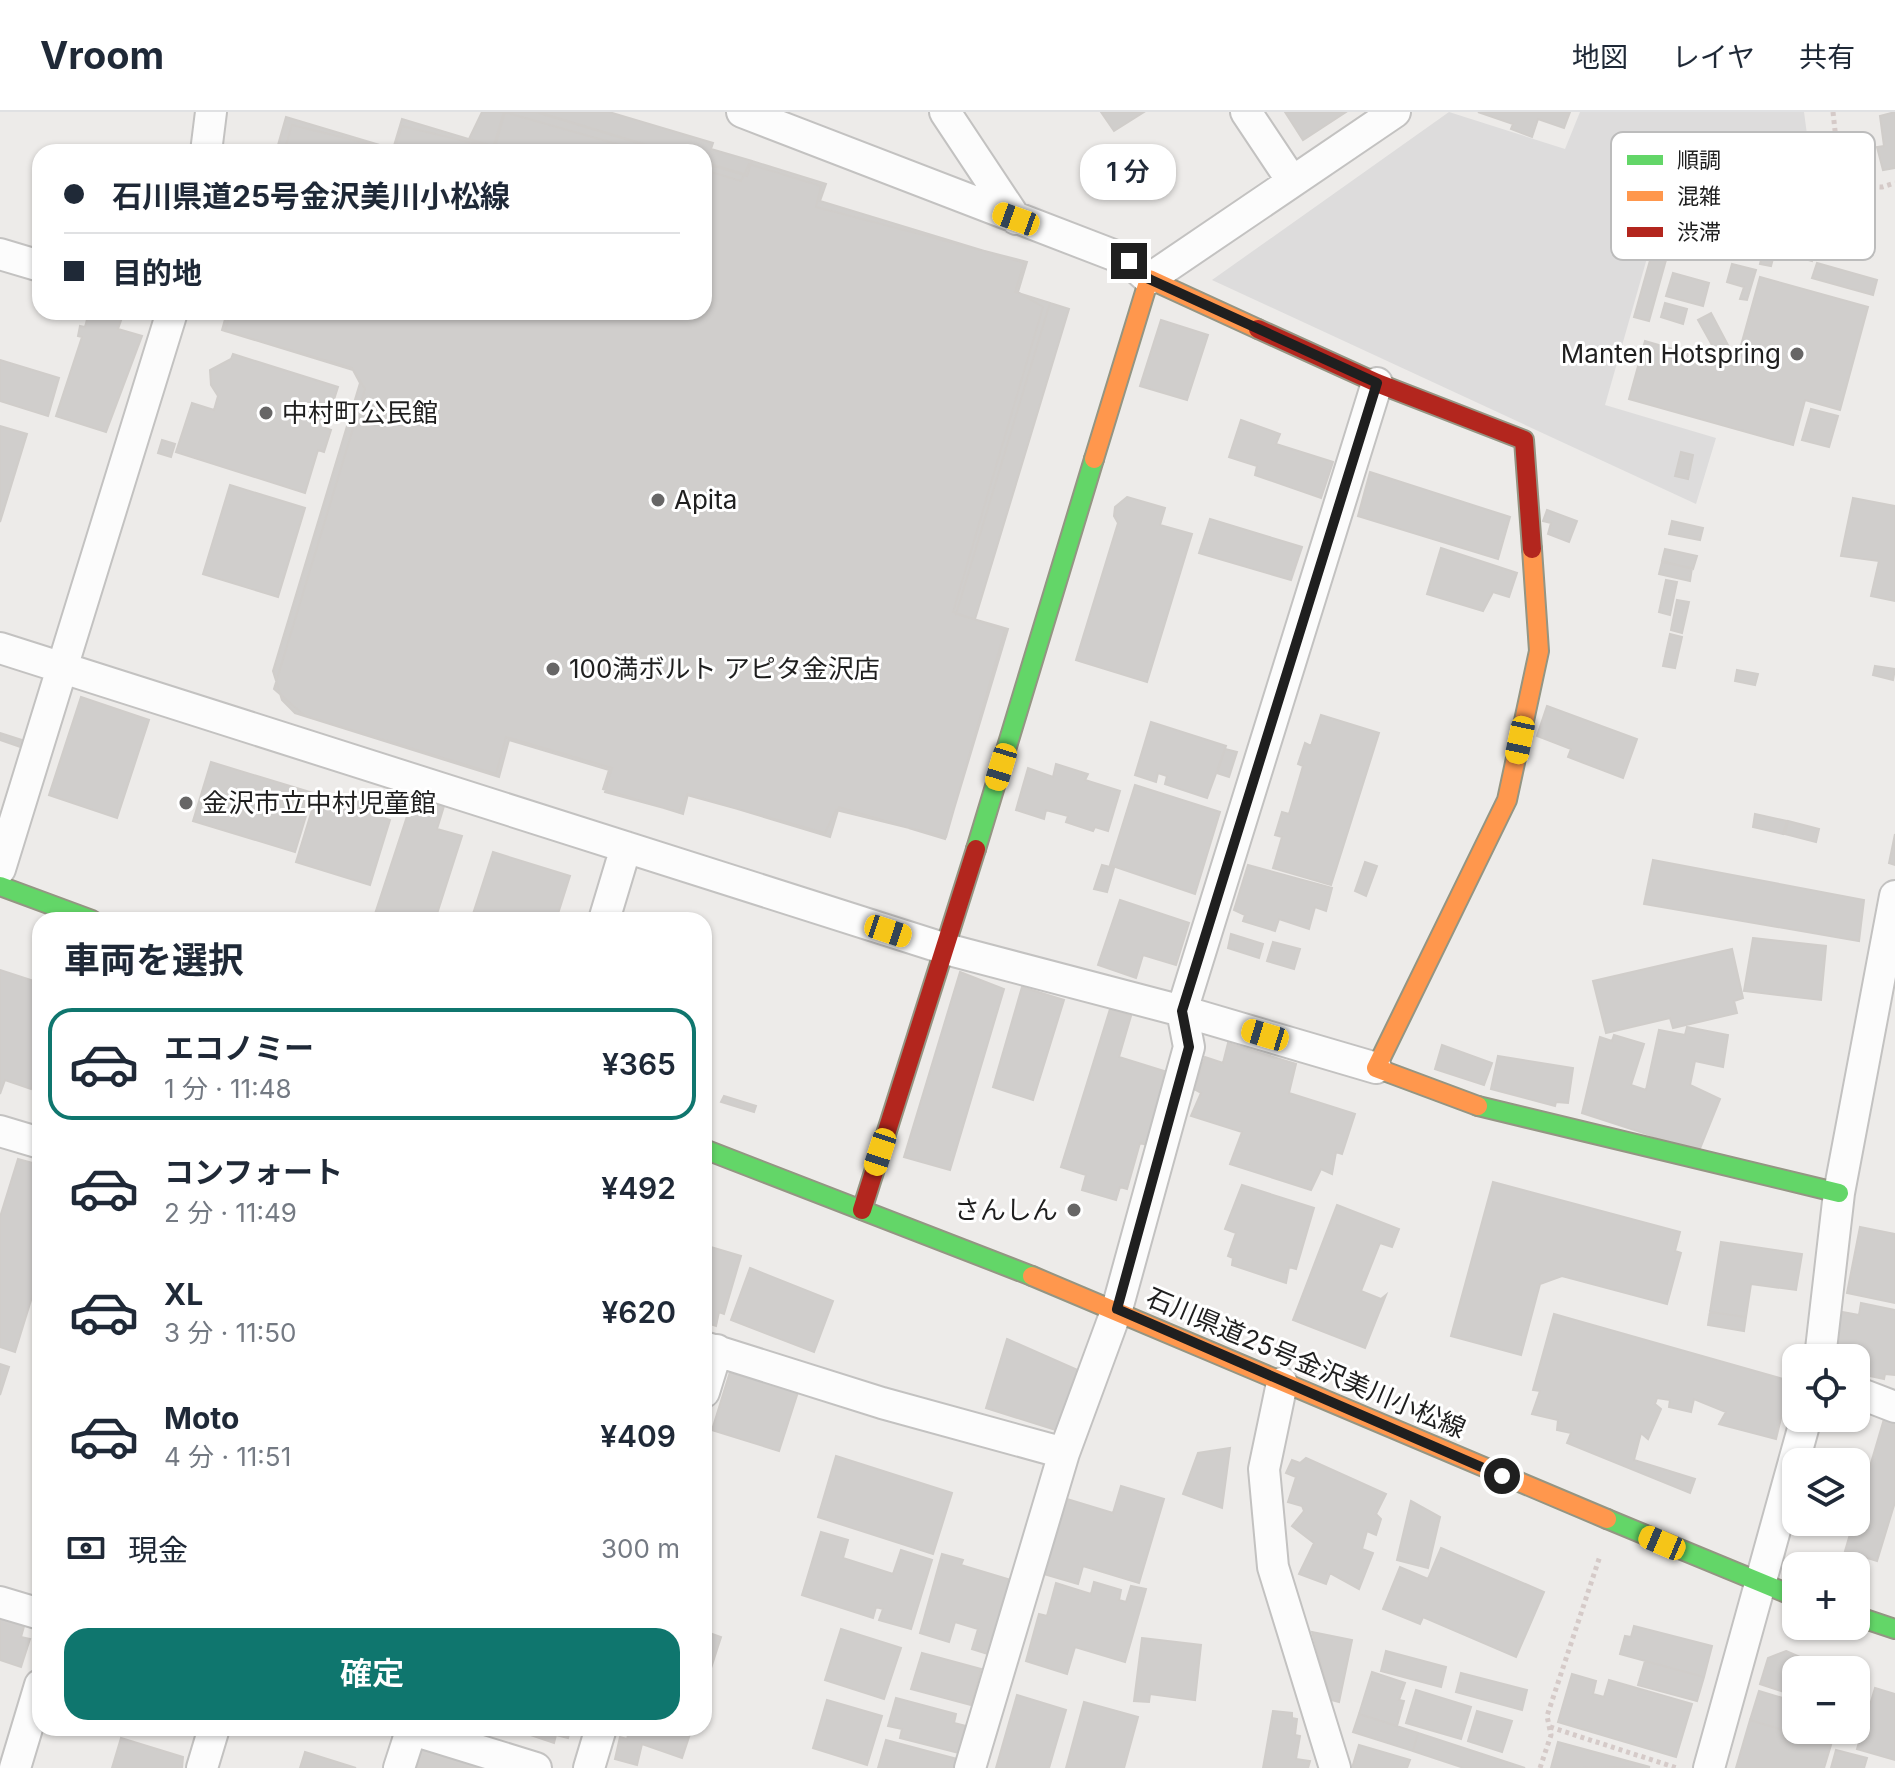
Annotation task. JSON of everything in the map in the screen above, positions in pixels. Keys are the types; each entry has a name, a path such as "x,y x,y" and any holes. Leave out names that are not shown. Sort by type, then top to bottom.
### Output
{"street":[{"path":"207,144 211,112"},
{"path":"742,112 1129,261 1149,279 1377,383 1524,440 1539,651 1507,800 1376,1068"},
{"path":"945,112 1016,219"},
{"path":"1246,112 1292,181"},
{"path":"862,1210 946,949 1149,279 1395,112"},
{"path":"0,254 32,264"},
{"path":"0,869 169,320"},
{"path":"970,1768 1064,1453 1117,1309 1189,1047 1182,1011 1377,383"},
{"path":"0,648 946,949 1182,1011 1376,1068 1486,1109 1839,1193"},
{"path":"606,912 626,847"},
{"path":"0,886 70,912"},
{"path":"1822,1344 1839,1193 1895,896"},
{"path":"0,1131 32,1141"},
{"name":"石川県道25号金沢美川小松線","path":"712,1152 1117,1309 1282,1383 1782,1592"},
{"path":"712,1350 882,1403 1064,1453"},
{"path":"1282,1383 1264,1469 1273,1567 1335,1768"},
{"path":"1870,1397 1895,1407"},
{"path":"1709,1768 1802,1432"},
{"path":"0,1602 32,1612"},
{"path":"1870,1621 1895,1629"},
{"path":"15,1768 32,1712"},
{"path":"202,1768 212,1736"},
{"path":"399,1768 407,1736"},
{"path":"432,1736 536,1768"},
{"path":"589,1768 599,1736"}],"path":[{"path":"1833,112 1835,132"},
{"path":"1875,187 1895,183"},
{"path":"1540,1768 1551,1735 1547,1716 1612,1523"},
{"path":"1549,1727 1677,1768"}],"shaded area":[{"path":"1449,112 1565,149 1580,112 1804,112 1807,132 1611,132 1611,260 1646,260 1605,405 1716,438 1696,504 1212,280"}],"building":[{"path":"482,112 505,112 496,144 469,139"},
{"path":"504,112 617,144 494,144"},
{"path":"505,112 536,112 642,144 496,144"},
{"path":"538,112 609,112 713,143 712,146 644,144"},
{"path":"1101,112 1144,112 1114,131"},
{"path":"1285,112 1346,112 1303,140"},
{"path":"1478,112 1570,112 1564,128 1538,119 1532,137 1511,129 1513,124"},
{"path":"1895,112 1895,168 1883,170 1877,147 1884,146 1880,116"},
{"path":"286,117 376,144 278,144"},
{"path":"402,119 485,144 394,144"},
{"path":"292,125 370,144 286,144"},
{"path":"402,126 476,144 396,144"},
{"path":"712,149 752,161 747,175 712,164"},
{"name":"Apita","path":"752,161 826,184 820,201 1024,263 1015,292 1050,303 956,614 1008,629 945,839 839,807 830,837 688,794 683,814 603,789 609,770 509,740 499,777 295,713 282,700 273,671 360,383 353,370 222,330 225,320 712,320 712,165 747,176"},
{"name":"Apita","path":"749,164 821,186 816,207 1027,262 1018,292 1043,307 953,612 1005,630 946,837 836,810 825,833 687,795 679,812 605,792 612,768 506,737 496,774 305,716 274,689 365,389 352,368 225,331 228,320 712,320 712,172 741,181"},
{"path":"1650,260 1666,260 1649,321 1634,317"},
{"path":"1761,260 1773,260 1771,266 1760,264"},
{"path":"1817,263 1877,280 1873,295 1812,278"},
{"path":"1732,264 1756,270 1747,300 1740,299 1744,287 1727,282"},
{"path":"1673,273 1709,283 1703,306 1666,296"},
{"name":"Manten Hotspring","path":"1760,277 1868,307 1840,410 1805,400 1793,445 1629,399 1645,341 1735,367"},
{"path":"1050,303 1069,309 975,619 956,614"},
{"path":"1665,303 1687,309 1683,324 1661,317"},
{"path":"1711,313 1728,345 1716,352 1698,320"},
{"path":"87,320 121,320 118,329 142,336 106,432 56,416 82,337 78,336 80,326 85,327"},
{"path":"1161,320 1208,335 1187,400 1140,386"},
{"path":"233,354 338,387 325,428 331,430 324,452 318,450 305,493 176,452 192,403 214,410 218,396 211,385 210,370 231,359"},
{"path":"0,360 59,378 48,416 0,401"},
{"path":"1811,409 1838,416 1829,447 1802,440"},
{"path":"1241,420 1280,434 1276,444 1333,462 1321,498 1255,475 1257,466 1229,457"},
{"path":"0,426 27,434 0,522"},
{"path":"162,440 175,444 171,457 158,453"},
{"path":"1681,452 1693,455 1688,479 1675,476"},
{"path":"1370,472 1510,517 1498,559 1358,516"},
{"path":"230,485 305,508 278,597 203,574"},
{"path":"1127,497 1165,508 1160,525 1192,534 1147,682 1076,660 1118,523 1114,516 1115,507"},
{"path":"1853,498 1895,506 1895,601 1871,596 1879,561 1841,556"},
{"path":"1547,510 1577,521 1569,542 1548,534 1551,523 1543,521"},
{"path":"1210,519 1302,547 1291,580 1199,553"},
{"path":"1672,521 1703,528 1700,540 1669,534"},
{"path":"1441,548 1517,573 1509,597 1493,592 1483,611 1427,594"},
{"path":"1665,549 1697,556 1693,569 1662,561"},
{"path":"1662,562 1692,568 1690,581 1659,574"},
{"path":"1666,580 1677,582 1670,615 1659,612"},
{"path":"1677,600 1689,602 1682,633 1671,630"},
{"path":"1670,634 1682,637 1675,668 1663,666"},
{"path":"1875,666 1895,669 1893,680 1873,675"},
{"path":"1737,670 1758,674 1755,685 1735,681"},
{"path":"81,697 149,720 117,818 49,795"},
{"path":"1547,706 1637,739 1623,778 1568,757 1571,749 1537,736"},
{"path":"1321,715 1379,733 1331,885 1273,868 1282,837 1275,835 1282,812 1289,814 1303,766 1298,764 1305,743 1311,746"},
{"path":"1151,722 1226,746 1207,798 1165,784 1167,776 1158,773 1156,782 1135,775"},
{"path":"0,733 28,742 26,749 0,740"},
{"path":"1225,749 1237,752 1229,777 1217,773"},
{"path":"211,762 313,793 295,852 193,821"},
{"path":"211,762 313,793 295,852 193,821"},
{"path":"1056,764 1088,774 1085,780 1120,791 1108,831 1095,827 1093,831 1066,822 1068,816 1046,810 1044,819 1016,810 1028,768 1053,777"},
{"path":"1135,785 1220,812 1195,894 1110,865"},
{"path":"343,795 377,806 374,815 390,820 370,885 296,862 316,797 341,804"},
{"path":"414,795 444,806 437,829 462,836 438,912 376,912"},
{"path":"1755,814 1787,821 1783,834 1753,827"},
{"path":"1788,821 1819,829 1816,842 1785,834"},
{"path":"1895,834 1895,865 1889,863"},
{"path":"493,852 570,876 559,912 474,912"},
{"path":"1653,860 1864,900 1859,941 1644,904"},
{"path":"1365,862 1377,866 1366,896 1355,891"},
{"path":"1102,865 1114,868 1107,892 1094,889"},
{"path":"1248,865 1332,888 1326,911 1315,907 1309,929 1279,919 1275,931 1243,921 1245,915 1234,910"},
{"path":"1120,900 1189,923 1176,965 1143,955 1136,978 1098,965"},
{"path":"1231,934 1263,944 1259,958 1228,948"},
{"path":"1753,938 1826,946 1821,1000 1744,991"},
{"path":"1273,942 1300,949 1294,969 1267,961"},
{"path":"1732,949 1743,998 1734,1001 1737,1013 1673,1028 1670,1018 1606,1033 1593,981"},
{"path":"0,970 32,980 32,1086 31,1089 5,1080 0,1094"},
{"path":"960,972 1004,989 950,1170 904,1157"},
{"path":"1022,987 1064,1000 1033,1100 993,1087"},
{"path":"1110,1009 1131,1016 1119,1057 1164,1071 1163,1077 1167,1079 1147,1145 1140,1143 1127,1189 1120,1187 1116,1200 1082,1190 1086,1175 1061,1167"},
{"path":"1687,1027 1728,1035 1723,1067 1695,1061 1690,1085 1720,1099 1699,1151 1582,1113 1600,1037 1612,1041 1614,1035 1644,1044 1631,1085 1646,1090 1659,1030 1685,1035"},
{"path":"1228,1043 1296,1064 1289,1093 1355,1114 1342,1154 1336,1152 1332,1174 1321,1169 1311,1190 1230,1164 1242,1132 1191,1116 1201,1093 1194,1089 1205,1057 1223,1063"},
{"path":"1442,1045 1492,1063 1484,1085 1435,1069"},
{"path":"1498,1056 1573,1068 1568,1103 1556,1102 1555,1106 1491,1089"},
{"path":"724,1096 756,1106 754,1112 721,1102"},
{"path":"18,1159 32,1163 32,1297 15,1352 0,1347 0,1217"},
{"path":"1493,1182 1680,1232 1675,1251 1681,1253 1667,1304 1562,1276 1540,1284 1521,1355 1451,1336"},
{"path":"1242,1185 1314,1208 1296,1269 1289,1267 1286,1283 1232,1265 1233,1258 1228,1256 1236,1233 1225,1229"},
{"path":"1337,1205 1399,1229 1392,1247 1380,1243 1361,1291 1381,1299 1386,1295 1365,1348 1293,1320"},
{"path":"1860,1227 1895,1234 1895,1303 1847,1293"},
{"path":"1721,1242 1802,1254 1796,1290 1751,1284 1746,1317 1710,1312"},
{"path":"712,1247 741,1256 724,1314 719,1312 716,1326 712,1325"},
{"path":"750,1268 833,1301 814,1352 731,1320"},
{"path":"1861,1303 1895,1310 1895,1375 1885,1374 1884,1379 1870,1376 1870,1344 1835,1344 1842,1312 1859,1315"},
{"path":"1710,1312 1746,1317 1744,1331 1708,1325"},
{"path":"1554,1314 1782,1379 1782,1414 1776,1439 1719,1424 1726,1412 1694,1399 1691,1412 1669,1407 1670,1400 1657,1398 1655,1404 1661,1409 1648,1439 1641,1433 1634,1460 1695,1479 1690,1493 1567,1443 1571,1433 1557,1430 1558,1420 1532,1414 1540,1391 1533,1390"},
{"path":"1007,1339 1080,1371 1062,1432 986,1408"},
{"path":"0,1364 9,1367 0,1395"},
{"path":"730,1372 798,1392 779,1451 712,1430"},
{"path":"1884,1419 1895,1423 1895,1502 1877,1561 1870,1559 1870,1552 1845,1551 1849,1536 1870,1536 1870,1466"},
{"path":"1230,1448 1222,1508 1183,1494 1198,1453"},
{"path":"836,1456 952,1493 933,1554 818,1517"},
{"path":"1306,1458 1386,1494 1376,1514 1381,1519 1376,1535 1367,1531 1362,1549 1373,1553 1359,1589 1330,1573 1326,1584 1299,1574 1314,1543 1292,1526 1304,1511 1302,1506 1288,1502 1296,1477 1286,1473 1292,1460 1300,1463"},
{"path":"1121,1486 1164,1499 1139,1583 1083,1566 1078,1584 1044,1574 1067,1499 1113,1513"},
{"path":"1411,1501 1440,1517 1428,1568 1397,1560"},
{"path":"821,1532 848,1540 843,1558 893,1574 901,1550 932,1560 911,1629 879,1620 883,1609 876,1607 873,1618 802,1595"},
{"path":"1441,1548 1544,1592 1516,1657 1423,1617 1420,1624 1383,1609 1400,1567 1428,1579"},
{"path":"942,1554 963,1560 961,1565 1014,1581 991,1655 972,1649 978,1629 955,1622 949,1642 920,1633"},
{"path":"1094,1582 1121,1590 1119,1600 1126,1602 1131,1586 1146,1589 1125,1662 1075,1647 1067,1674 1026,1661 1039,1614 1047,1616 1056,1583 1091,1594"},
{"path":"0,1615 25,1623 21,1637 30,1639 21,1667 0,1660"},
{"path":"1634,1626 1712,1646 1704,1677 1620,1654 1625,1636 1631,1637"},
{"path":"841,1629 901,1648 884,1699 825,1680"},
{"path":"1312,1632 1352,1640 1339,1702 1331,1700"},
{"path":"712,1634 721,1637 712,1665"},
{"path":"1142,1638 1201,1645 1195,1700 1150,1694 1149,1702 1134,1701"},
{"path":"1386,1651 1446,1667 1441,1687 1381,1671"},
{"path":"1786,1651 1798,1656 1782,1656 1782,1691 1760,1684 1768,1658"},
{"path":"922,1653 981,1669 971,1705 911,1689"},
{"path":"1645,1661 1704,1677 1697,1701 1638,1685"},
{"path":"1372,1672 1405,1683 1399,1700 1404,1701 1397,1726 1359,1714"},
{"path":"1461,1673 1527,1690 1522,1710 1456,1692"},
{"path":"1572,1674 1596,1681 1593,1694 1604,1697 1609,1680 1692,1704 1676,1757 1558,1722"},
{"path":"1875,1688 1895,1694 1895,1760 1857,1749 1858,1744 1870,1744 1870,1705"},
{"path":"1416,1690 1471,1707 1461,1739 1406,1723"},
{"path":"1759,1691 1782,1698 1782,1730 1750,1720"},
{"path":"1017,1695 1066,1710 1049,1768 996,1768"},
{"path":"896,1698 956,1714 954,1723 966,1726 959,1753 900,1738 902,1729 888,1726"},
{"path":"827,1700 882,1716 867,1765 813,1748"},
{"path":"1084,1702 1138,1717 1124,1768 1066,1768"},
{"path":"1273,1711 1292,1713 1292,1718 1297,1719 1295,1735 1300,1736 1296,1759 1310,1761 1308,1768 1263,1768"},
{"path":"1477,1711 1512,1721 1502,1752 1468,1741"},
{"path":"1359,1714 1418,1733 1413,1751 1353,1732"},
{"path":"1750,1720 1782,1730 1782,1744 1831,1745 1824,1768 1736,1768"},
{"path":"1418,1733 1525,1768 1464,1768 1413,1751"},
{"path":"533,1736 556,1736 554,1743"},
{"path":"628,1736 689,1736 682,1758 642,1744 637,1765 615,1759 620,1737 627,1739"},
{"path":"121,1738 183,1757 182,1768 112,1768"},
{"path":"886,1740 957,1759 954,1768 878,1768"},
{"path":"1558,1742 1650,1767 1551,1768"},
{"path":"1359,1745 1410,1760 1407,1768 1352,1768"},
{"path":"421,1749 478,1765 477,1768 416,1768"},
{"path":"1836,1750 1867,1758 1864,1768 1831,1768"},
{"path":"305,1752 356,1768 300,1768"}],"traffic: fast":[{"path":"976,849 1094,459"},
{"path":"0,886 70,912"},
{"path":"1478,1106 1839,1193"},
{"path":"712,1152 1032,1276"},
{"path":"1607,1519 1782,1591"},
{"path":"1870,1621 1895,1629"}],"traffic: slow":[{"path":"1094,459 1149,279 1258,329"},
{"path":"1478,1106 1376,1068 1507,800 1539,651 1532,549"},
{"path":"1032,1276 1607,1519"}],"traffic: jam":[{"path":"1258,329 1377,383 1524,440 1532,549"},
{"path":"862,1210 976,849"}],"place":[{"name":"Manten Hotspring","path":"1797,354"},
{"name":"中村町公民館","path":"266,413"},
{"name":"Apita","path":"658,500"},
{"name":"100満ボルト アピタ金沢店","path":"553,669"},
{"name":"金沢市立中村児童館","path":"186,803"},
{"name":"さんしん","path":"1074,1210"}],"route":[{"path":"1129,261 1149,279 1377,383 1182,1011 1189,1047 1117,1309 1502,1476"}]}
